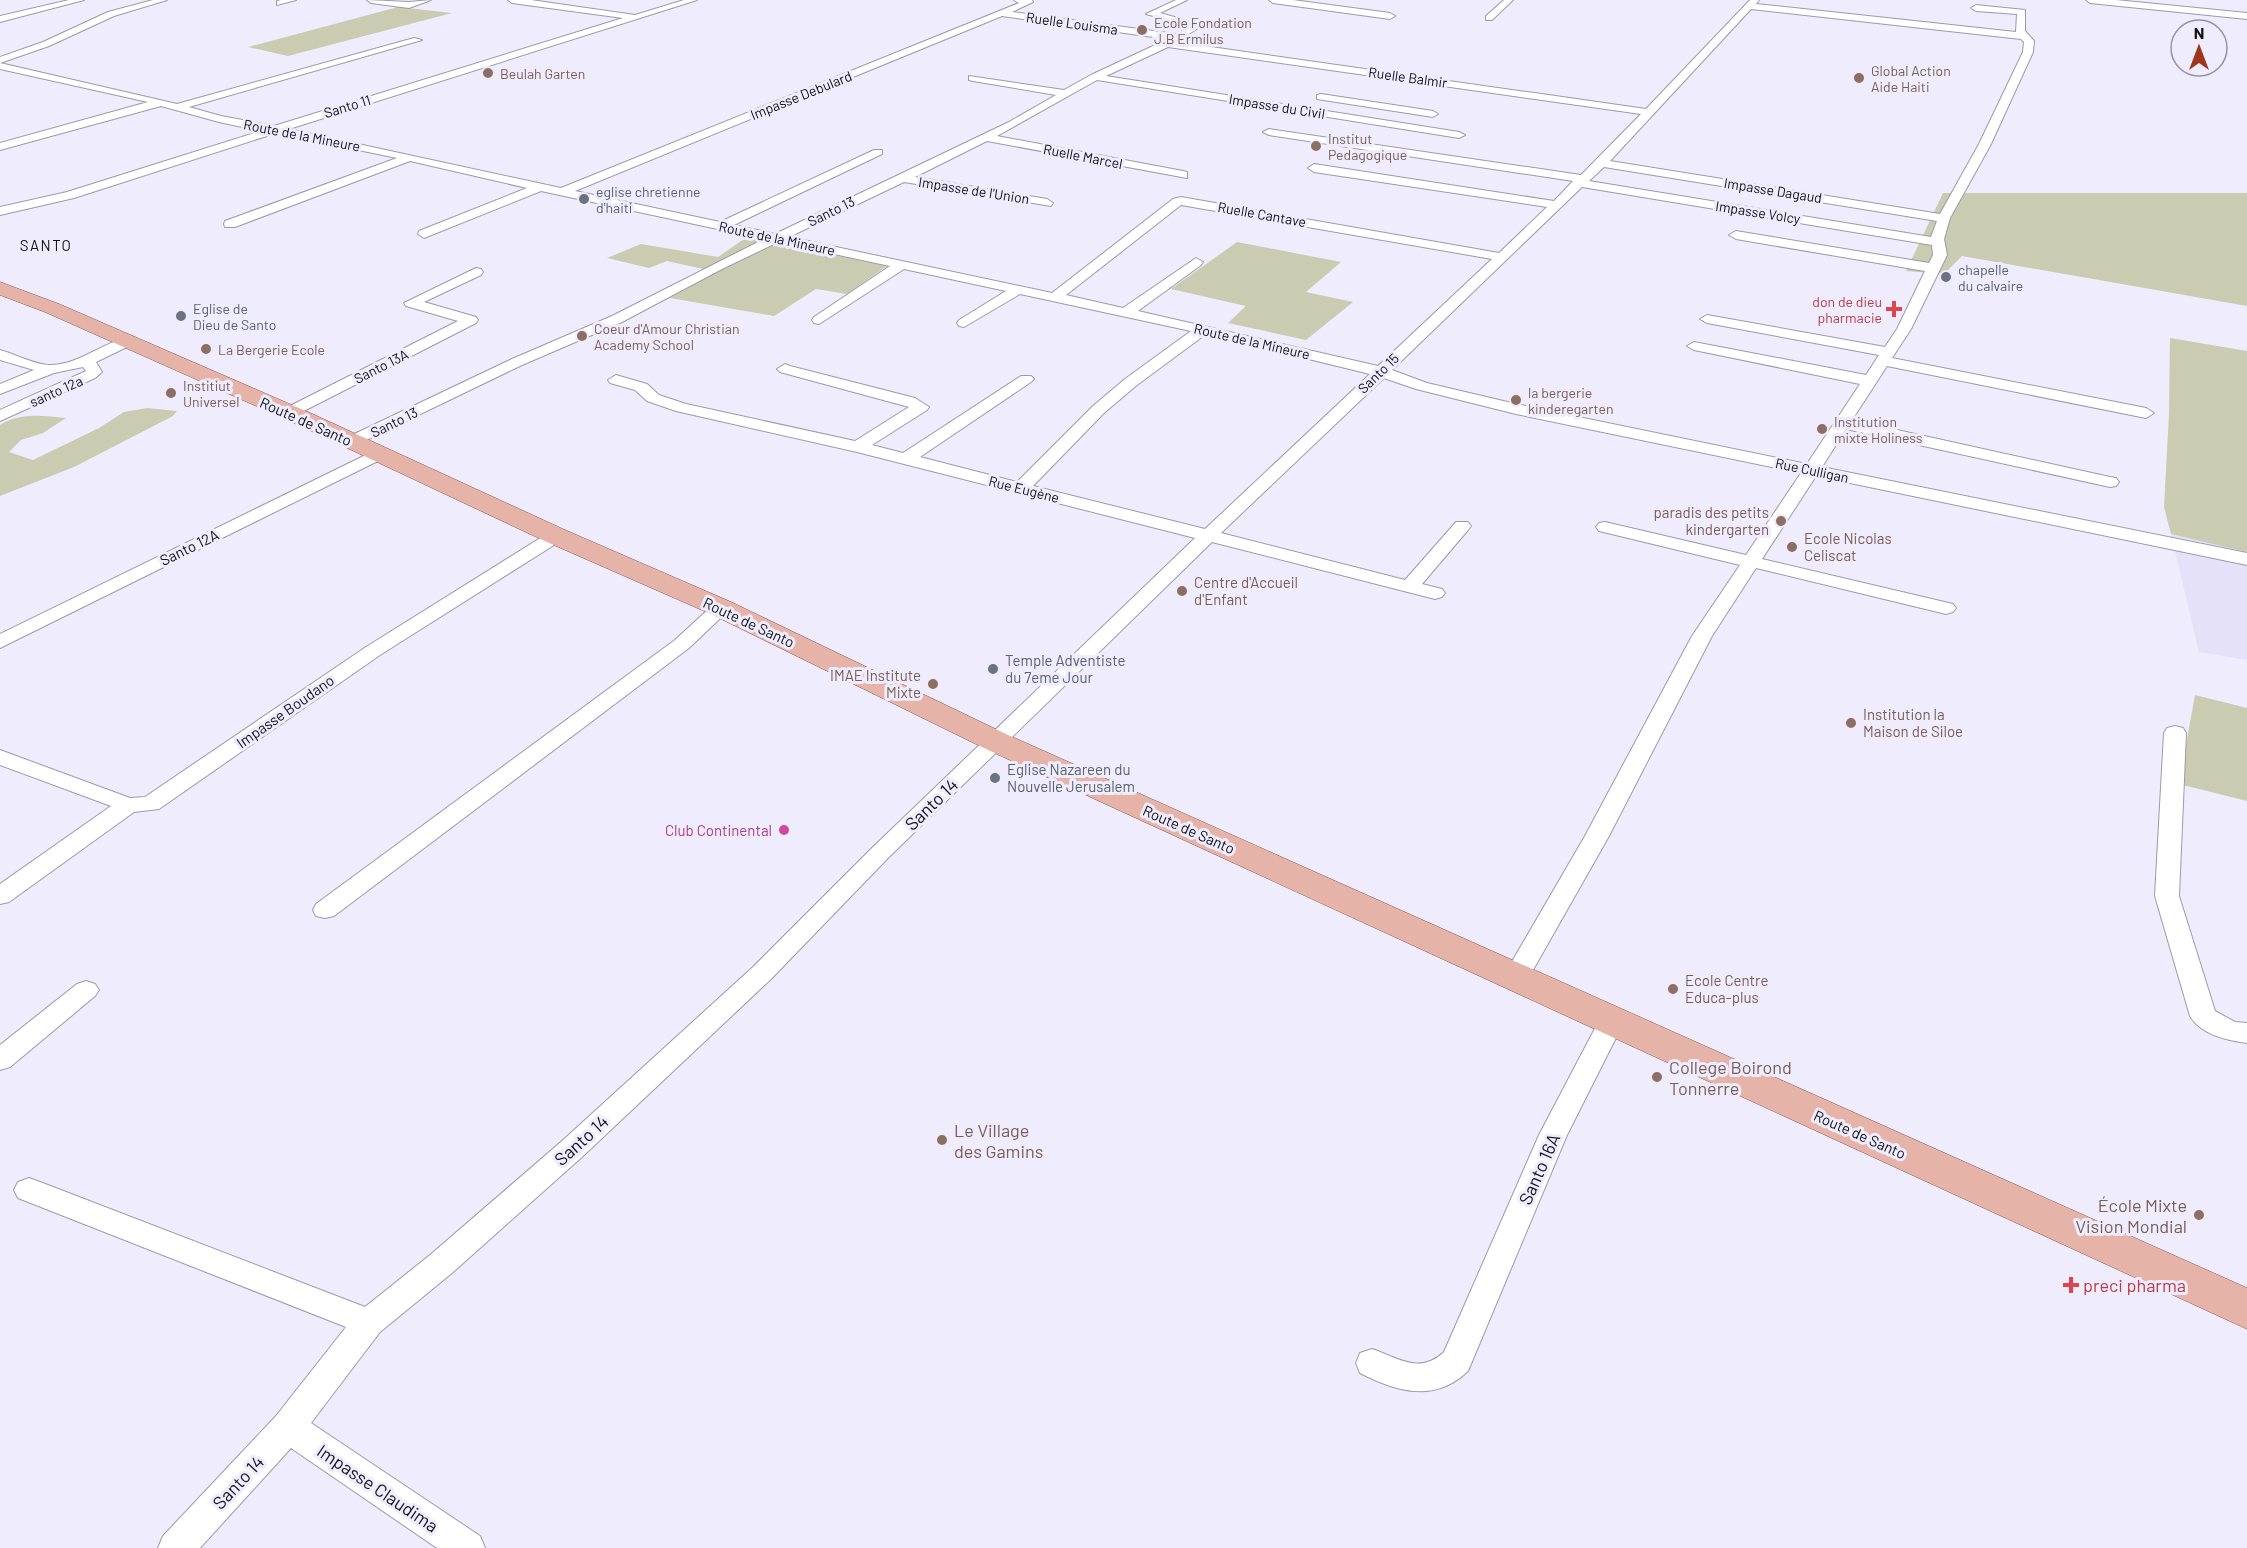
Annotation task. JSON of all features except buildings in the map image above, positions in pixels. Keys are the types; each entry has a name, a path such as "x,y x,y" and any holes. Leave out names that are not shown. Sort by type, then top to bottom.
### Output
{"main road":[{"name":"Route de Santo","path":"0,288 52,308 290,412 556,536 721,608 997,742 1611,1022 2247,1308"}],"street":[{"path":"0,19 80,0"},
{"path":"0,60 46,44 111,14 163,0"},
{"path":"279,3 292,0"},
{"path":"371,0 409,5 427,0"},
{"path":"512,0 639,18"},
{"name":"Santo 11","path":"0,211 70,195 274,129 693,0"},
{"name":"Impasse Debulard","path":"562,192 1029,2 1018,0"},
{"name":"Santo 13","path":"366,448 517,362 616,319 775,238 1013,124 1095,77 1171,40 1198,25 1151,14 1183,0"},
{"path":"1273,0 1390,16"},
{"path":"1489,18 1509,0"},
{"path":"2090,0 2247,16"},
{"path":"1516,977 1597,836 1702,636 1904,329 1940,255 1938,242 1944,218 1985,144 2028,52 2029,41 2022,36 1752,3"},
{"name":"Santo 15","path":"997,742 1379,371 1601,163 1752,3"},
{"path":"1976,8 2022,12 2020,32 2022,36"},
{"name":"Ruelle Louisma","path":"1004,14 1171,40"},
{"path":"177,107 417,40"},
{"name":"Ruelle Balmir","path":"1171,40 1648,112"},
{"name":"Route de la Mineure","path":"0,66 160,102 219,119 1053,297 1379,371"},
{"path":"1118,66 1141,70"},
{"name":"Impasse du Civil","path":"1095,77 1459,135"},
{"path":"973,78 1068,94"},
{"path":"1305,95 1433,114"},
{"path":"0,147 160,102"},
{"name":"Impasse Volcy","path":"1269,132 1580,181 1938,242"},
{"name":"Ruelle Marcel","path":"983,137 1183,175"},
{"path":"721,226 878,152"},
{"path":"230,224 409,158"},
{"name":"Impasse Dagaud","path":"1601,163 1944,218"},
{"path":"1314,168 1556,205"},
{"name":"Impasse de l'Union","path":"900,178 1047,203"},
{"path":"424,234 540,188"},
{"name":"Ruelle Cantave","path":"1053,297 1181,201 1501,257"},
{"path":"1736,236 1931,274"},
{"path":"1746,247 1801,260 1931,274"},
{"path":"1125,313 1196,262"},
{"path":"819,320 901,265"},
{"name":"Santo 13A","path":"290,412 471,320 411,303 476,272"},
{"path":"964,323 1017,290"},
{"path":"1707,319 2146,413"},
{"path":"1021,488 1099,409 1131,382 1203,330"},
{"name":"santo 12a","path":"0,416 90,375 94,372 87,361 93,356 126,342"},
{"path":"1694,346 1870,381"},
{"path":"0,355 49,370"},
{"path":"0,389 49,370 87,361"},
{"path":"785,369 909,401 921,407 858,447"},
{"name":"Rue Culligan","path":"1379,371 1422,386 1516,408 2247,559"},
{"path":"906,459 1026,378"},
{"name":"Rue Eugène","path":"616,380 641,387 653,398 682,408 858,447 1435,593"},
{"path":"1842,423 2110,482"},
{"name":"Santo 12A","path":"0,642 366,448"},
{"path":"1410,586 1462,526"},
{"path":"1605,526 1946,608"},
{"name":"Impasse Boudano","path":"128,805 151,804 373,651 556,536"},
{"path":"326,910 673,651 721,608"},
{"path":"2175,733 2167,896 2203,1016 2229,1031 2247,1033"},
{"name":"Santo 14","path":"176,1548 288,1427 369,1322 441,1264 669,1060 762,974 880,853 997,742"},
{"path":"0,757 128,805"},
{"path":"0,896 128,805"},
{"path":"0,1060 86,990"},
{"name":"Santo 16A","path":"1372,1363 1393,1375 1430,1378 1448,1371 1456,1361 1553,1135 1611,1022"},
{"path":"29,1190 369,1322"},
{"name":"Impasse Claudima","path":"288,1427 467,1548"}],"shaded area":[{"path":"2171,534 2247,551 2247,660 2199,652"}],"green space":[{"path":"398,7 452,13 288,56 248,47"},
{"path":"1943,193 2247,193 2247,306 1962,256 1944,274 1906,271"},
{"path":"747,237 887,266 847,294 816,289 774,316 670,298 717,272 667,261 649,268 607,258 641,244 718,257"},
{"path":"1237,242 1341,262 1306,292 1353,302 1306,340 1228,323 1246,306 1171,289"},
{"path":"2170,338 2247,351 2247,552 2171,534 2164,507"},
{"path":"147,408 177,411 173,416 74,467 0,496 0,425 24,417 66,418 43,433 21,440 9,452 33,460 99,428 124,412"},
{"path":"2195,695 2247,708 2247,801 2179,784"}],"place":[{"name":"Ecole Fondation J.B Ermilus","path":"1142,30"},
{"name":"Beulah Garten","path":"488,73"},
{"name":"Global Action Aide Haiti","path":"1859,78"},
{"name":"Institut Pedagogique","path":"1316,146"},
{"name":"eglise chretienne d'haiti","path":"584,199"},
{"name":"chapelle du calvaire","path":"1946,277"},
{"name":"don de dieu pharmacie","path":"1894,309"},
{"name":"Eglise de Dieu de Santo","path":"181,316"},
{"name":"Coeur d'Amour Christian Academy School","path":"582,336"},
{"name":"La Bergerie Ecole","path":"206,349"},
{"name":"Institiut Universel","path":"171,393"},
{"name":"la bergerie kinderegarten","path":"1516,400"},
{"name":"Institution mixte Holiness","path":"1822,429"},
{"name":"paradis des petits kindergarten","path":"1781,521"},
{"name":"Ecole Nicolas Celiscat","path":"1792,547"},
{"name":"Centre d'Accueil d'Enfant","path":"1182,591"},
{"name":"Temple Adventiste du 7eme Jour","path":"993,669"},
{"name":"IMAE Institute Mixte","path":"933,684"},
{"name":"Institution la Maison de Siloe","path":"1851,723"},
{"name":"Eglise Nazareen du Nouvelle Jerusalem","path":"995,778"},
{"name":"Club Continental","path":"784,830"},
{"name":"Ecole Centre Educa-plus","path":"1673,989"},
{"name":"College Boirond Tonnerre","path":"1657,1077"},
{"name":"Le Village des Gamins","path":"942,1140"},
{"name":"École Mixte Vision Mondial","path":"2199,1215"},
{"name":"preci pharma","path":"2071,1285"}],"district":[{"name":"SANTO","path":"46,245"}]}
